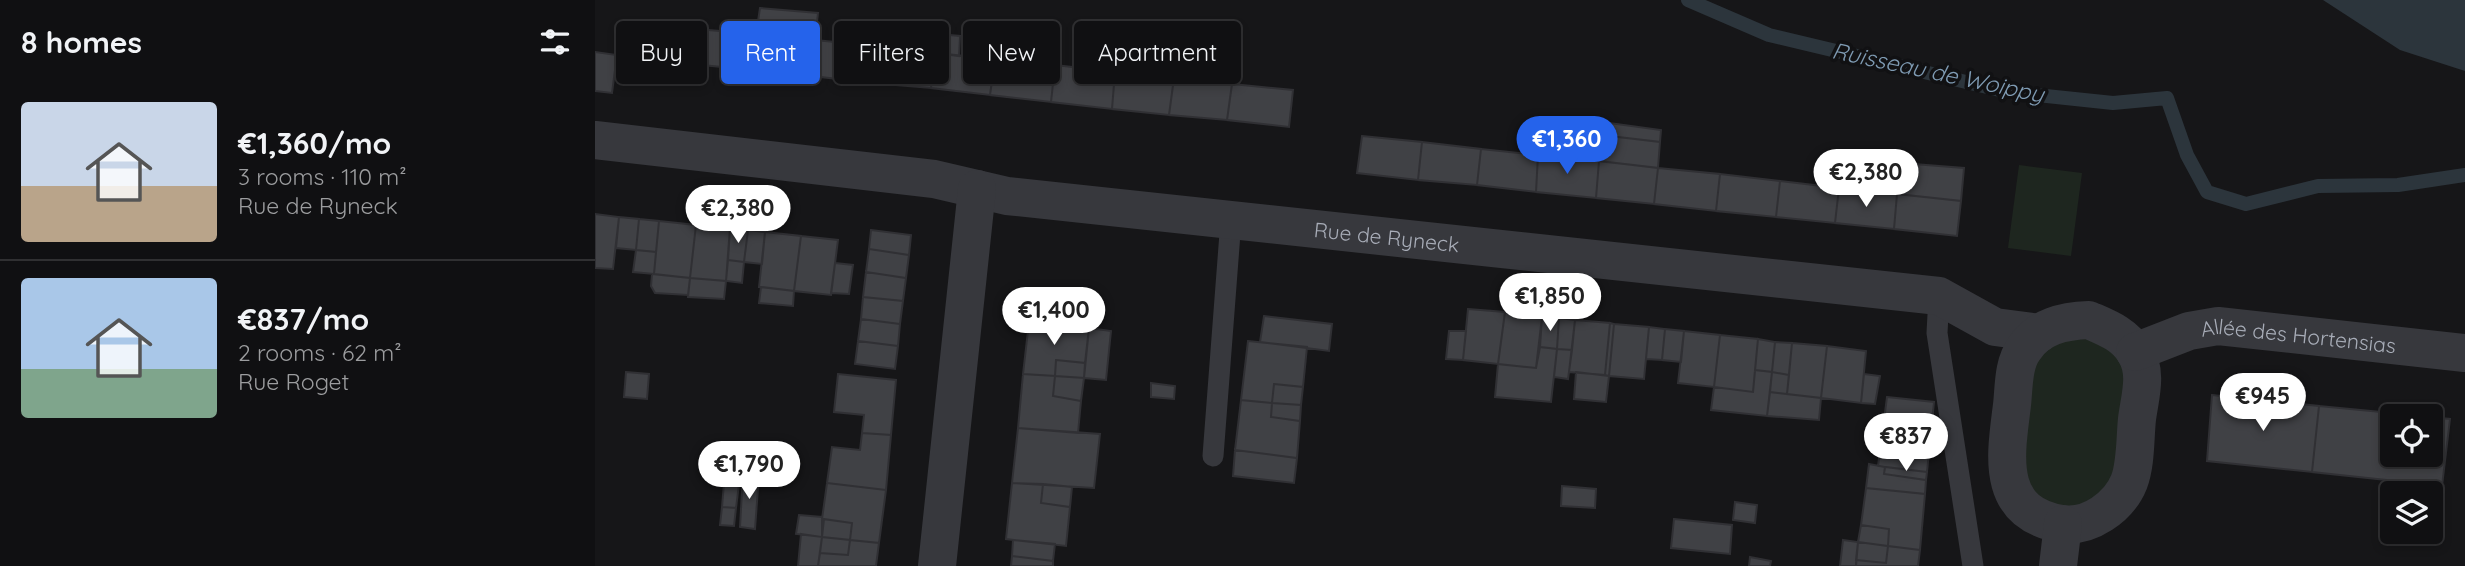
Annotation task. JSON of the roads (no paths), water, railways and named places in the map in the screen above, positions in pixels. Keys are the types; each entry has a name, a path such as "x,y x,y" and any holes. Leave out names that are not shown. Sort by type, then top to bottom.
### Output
{"street":[{"name":"Rue de Ryneck","path":"595,139 934,179 1007,197 1939,296 1995,327 2040,333"},
{"path":"937,566 977,189"},
{"path":"2089,320 2120,333 2136,352 2143,372 2130,481 2121,497 2104,513 2084,523 2063,524 2041,517 2023,505 2010,486 2004,465 2016,366 2024,349 2040,333 2063,321 2089,320"},
{"name":"Allée des Hortensias","path":"2136,352 2189,331 2218,326 2465,353"},
{"path":"2059,566 2063,524"}],"lane":[{"path":"1213,456 1231,220"},
{"path":"1939,296 1937,333 1973,566"}],"waterway":[{"name":"Ruisseau de Woippy","path":"1688,0 1769,35 2008,92 2113,103 2167,98 2187,155 2207,192 2246,204 2318,186 2398,185 2465,175"}]}
